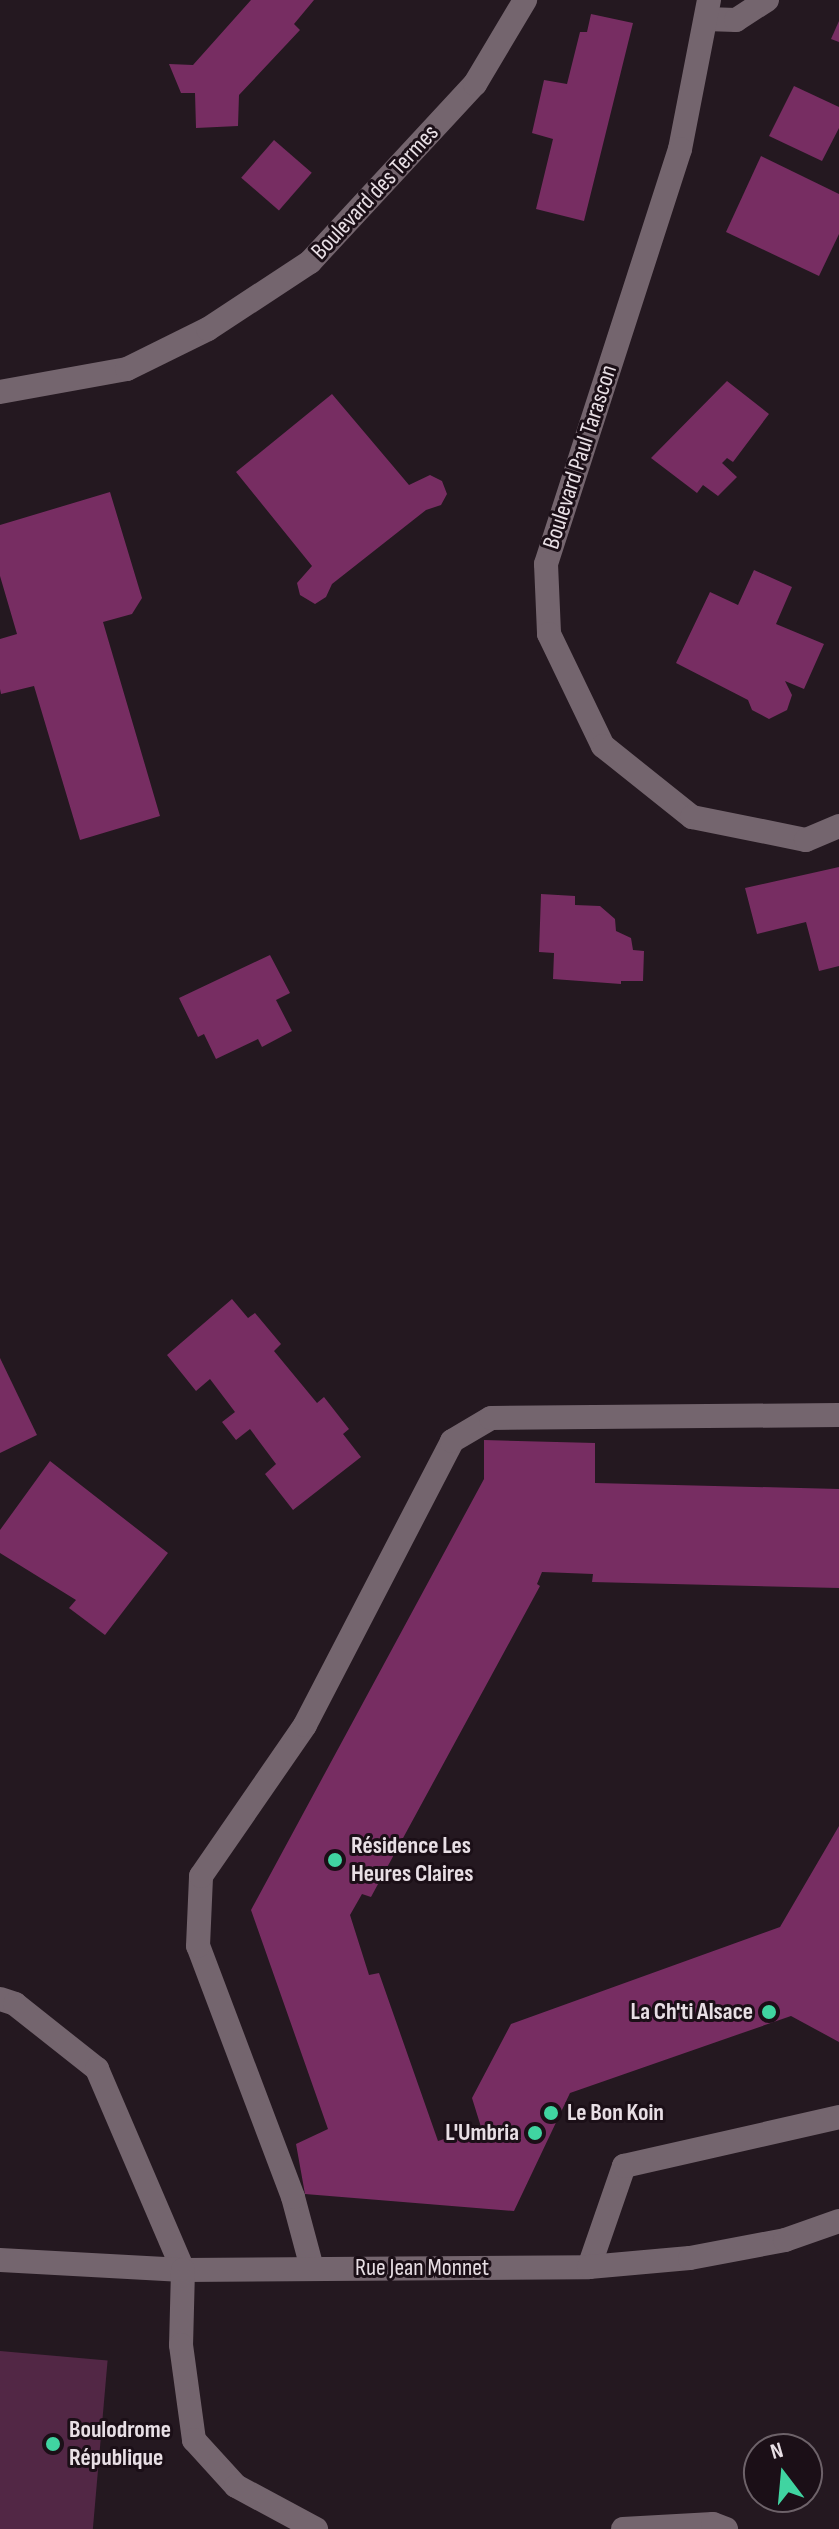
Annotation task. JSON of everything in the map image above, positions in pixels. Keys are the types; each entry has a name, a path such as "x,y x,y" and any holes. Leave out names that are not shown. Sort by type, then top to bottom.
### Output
{"street":[{"name":"Boulevard des Termes","path":"0,392 127,369 208,329 310,262 475,84 525,0"},
{"path":"707,9 736,20 767,0"},
{"name":"Boulevard Paul Tarascon","path":"707,9 680,149 546,564 549,634 603,746 692,817 806,840 839,826"},
{"path":"312,2268 293,2197 198,1946 201,1876 305,1725 452,1441 491,1418 839,1415"},
{"path":"0,1999 15,2004 97,2069 183,2270 181,2345 194,2440 236,2486 316,2529"},
{"path":"589,2267 624,2166 839,2117"},
{"name":"Rue Jean Monnet","path":"0,2260 183,2270 589,2267 690,2258 785,2240 839,2221"},
{"path":"623,2529 713,2524 726,2529"}],"shaded area":[{"name":"Boulodrome République","path":"0,2351 108,2360 93,2529 0,2529"}],"building":[{"path":"251,0 314,0 294,24 300,30 239,95 238,126 196,128 195,93 181,93 169,64 193,65"},
{"path":"591,14 633,23 584,221 536,209 553,139 532,133 544,80 567,84 580,32 587,32"},
{"path":"839,21 839,42 831,39"},
{"path":"794,86 839,107 839,128 822,161 769,136"},
{"path":"274,140 312,173 279,211 241,178"},
{"path":"761,156 839,194 839,234 819,276 726,232"},
{"path":"727,381 769,414 733,462 727,458 722,463 737,477 718,496 703,485 697,493 651,458"},
{"path":"332,394 409,485 430,475 442,481 447,494 441,505 426,510 332,584 326,597 315,604 300,595 297,583 312,566 236,472"},
{"path":"110,492 142,598 132,614 103,622 160,816 80,840 34,686 1,694 0,639 17,634 0,576 0,525"},
{"path":"754,570 792,587 776,624 824,644 804,689 785,681 792,695 787,710 769,719 752,710 748,700 676,663 710,592 738,605"},
{"path":"839,867 839,966 819,971 806,922 757,934 745,888"},
{"path":"541,894 575,896 575,905 600,906 615,919 616,931 631,938 633,950 644,951 643,981 621,981 621,984 553,979 554,953 539,952"},
{"path":"270,955 290,993 276,1000 292,1031 262,1047 258,1039 216,1059 204,1034 198,1037 179,998"},
{"path":"232,1299 248,1318 255,1313 281,1344 274,1351 317,1403 324,1397 349,1429 343,1434 361,1457 293,1510 265,1474 276,1464 250,1429 236,1440 222,1422 235,1412 210,1379 196,1391 167,1355"},
{"path":"0,1358 37,1435 0,1453"},
{"name":"Résidence Les Heures Claires","path":"484,1440 595,1443 595,1483 839,1489 839,1588 592,1582 593,1574 542,1572 537,1584 540,1586 371,1897 362,1894 350,1915 369,1975 379,1973 438,2141 481,2127 472,2098 511,2024 780,1927 839,1826 839,2042 791,2016 570,2093 514,2211 305,2194 296,2144 328,2129 251,1910 484,1479"},
{"path":"50,1461 168,1553 105,1635 69,1608 76,1600 0,1553 0,1530"}],"place":[{"name":"Résidence Les Heures Claires","path":"335,1860"},
{"name":"La Ch'ti Alsace","path":"769,2012"},
{"name":"Le Bon Koin","path":"551,2113"},
{"name":"L'Umbria","path":"535,2133"},
{"name":"Boulodrome République","path":"53,2444"}]}
